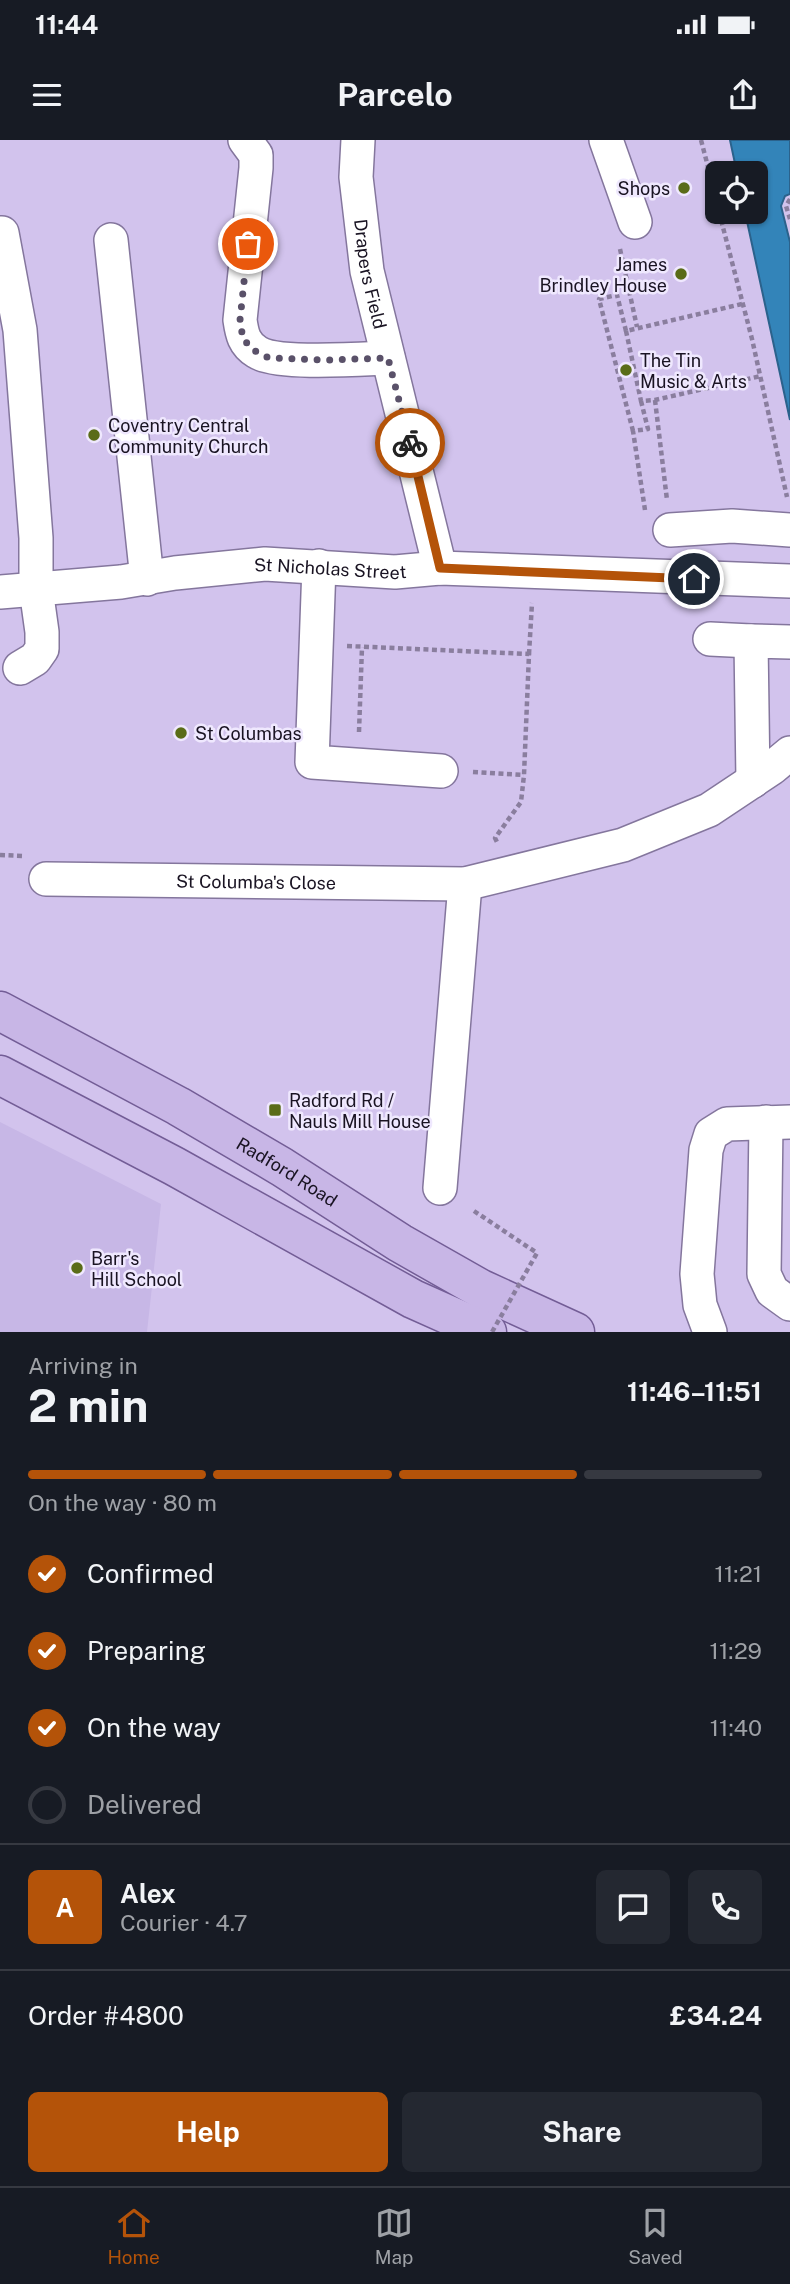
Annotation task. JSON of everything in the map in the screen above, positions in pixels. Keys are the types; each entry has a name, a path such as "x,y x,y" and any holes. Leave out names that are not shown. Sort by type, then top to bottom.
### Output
{"main road":[{"name":"Radford Road","path":"0,1011 177,1106 282,1167 400,1243 481,1289 575,1332"},
{"path":"0,1051 69,1112"},
{"path":"0,1075 174,1166 413,1299 487,1332"}],"street":[{"path":"245,140 256,155 257,168 240,320 243,339 255,351 269,358 388,358"},
{"name":"Drapers Field","path":"358,140 356,177 366,271 440,568"},
{"path":"606,140 635,222"},
{"path":"0,233 20,330 42,649 34,659 20,668"},
{"path":"111,240 147,579"},
{"path":"658,526 732,526 789,516"},
{"name":"St Nicholas Street","path":"0,592 147,579 175,573 265,564 395,572 440,568 790,581"},
{"path":"319,566 312,762 441,771"},
{"path":"710,639 790,642"},
{"path":"751,640 753,781"},
{"name":"St Columba's Close","path":"46,879 465,884 623,845 709,810 790,753"},
{"path":"440,1188 465,884"},
{"path":"710,1332 700,1306 697,1274 706,1150 711,1133 727,1124 778,1122 764,1274 772,1291 790,1304"}],"path":[{"path":"701,140 706,161"},
{"path":"790,199 786,206 790,219"},
{"path":"635,222 614,230 638,327"},
{"path":"722,224 788,493 789,516"},
{"path":"633,431 648,429 617,295 598,299 658,526"},
{"path":"626,331 742,304"},
{"path":"641,401 761,376"},
{"path":"655,400 658,526"},
{"path":"504,874 495,838 521,802 533,595"},
{"path":"317,645 530,654"},
{"path":"358,740 362,647"},
{"path":"441,771 524,775"},
{"path":"474,1211 537,1253 492,1332"}],"shaded area":[{"name":"Barr's Hill School","path":"0,1122 161,1204 147,1332 0,1332"}],"water":[{"path":"730,140 790,140 790,194 785,196 781,206 790,242 790,420 748,224 768,224 768,161 734,161"}],"way so far":[{"path":"248,244 240,320 243,339 255,351 269,358 388,358 410,443"}],"place":[{"name":"Shops","path":"684,188"},
{"name":"James Brindley House","path":"681,274"},
{"name":"The Tin Music & Arts","path":"626,370"},
{"name":"Coventry Central Community Church","path":"94,435"},
{"name":"St Columbas","path":"181,733"},
{"name":"Radford Rd / Nauls Mill House","path":"275,1110"},
{"name":"Barr's Hill School","path":"77,1268"}],"route":[{"path":"410,443 440,568 694,579"}]}
